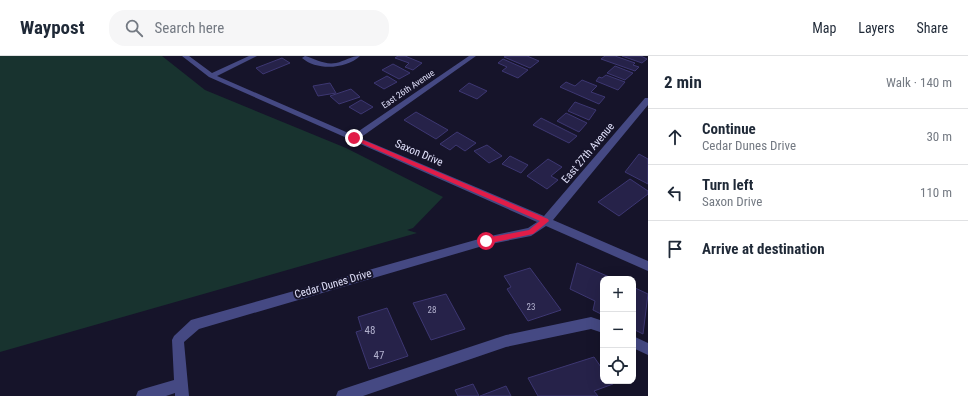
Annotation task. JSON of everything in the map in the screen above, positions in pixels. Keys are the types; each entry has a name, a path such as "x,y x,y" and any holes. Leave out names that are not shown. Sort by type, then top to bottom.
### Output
{"street":[{"name":"Saxon Drive","path":"185,56 211,76 648,266"},
{"path":"211,76 254,56"},
{"path":"305,58 319,65 332,67 357,56"},
{"name":"East 26th Avenue","path":"354,138 474,56"},
{"name":"East 27th Avenue","path":"546,221 648,100"},
{"name":"Cedar Dunes Drive","path":"181,390 178,340 195,324 486,241 531,232 546,221"},
{"path":"343,396 506,341 591,323 600,326"},
{"path":"636,343 648,349"},
{"path":"143,396 181,390"}],"green space":[{"path":"0,56 162,56 205,90 346,148 443,197 413,228 407,230 417,233 0,352"}],"building":[{"path":"398,56 405,56 422,63 413,70 405,67 409,63 395,58"},
{"path":"527,56 539,61 530,68 504,57"},
{"path":"605,56 615,56 635,63 633,65 639,67 635,71 601,59"},
{"path":"622,56 641,56 647,59 642,63"},
{"path":"282,58 290,63 263,74 256,68"},
{"path":"503,59 528,70 518,78 502,71 507,67 498,63"},
{"path":"393,64 410,73 399,79 382,70"},
{"path":"615,66 633,73 625,80 607,73"},
{"path":"606,75 625,82 618,90 596,81 599,77 602,78"},
{"path":"387,76 397,82 384,89 374,83"},
{"path":"582,80 597,86 591,92 605,97 599,104 560,87 566,82 575,86"},
{"path":"330,83 336,93 318,96 313,86"},
{"path":"469,83 487,91 477,99 459,91"},
{"path":"351,89 360,97 339,104 330,96"},
{"path":"361,100 373,107 361,114 349,107"},
{"path":"575,102 596,110 589,120 568,111"},
{"path":"416,112 448,130 436,139 404,120"},
{"path":"566,113 587,123 579,132 557,121"},
{"path":"541,118 577,136 569,143 533,125"},
{"path":"457,132 476,143 465,151 456,145 450,150 440,144"},
{"path":"487,145 502,156 489,163 474,151"},
{"path":"639,154 648,159 648,184 625,172"},
{"path":"510,156 528,165 521,173 502,164"},
{"path":"548,159 562,167 551,176 558,180 547,189 527,176"},
{"path":"630,179 648,191 648,194 619,216 598,202"},
{"path":"577,263 607,276 600,276 600,314 593,310 595,301 570,289"},
{"path":"530,268 561,310 528,321 507,289 511,287 504,276"},
{"path":"636,288 648,294 643,334 636,330"},
{"path":"446,294 465,329 431,340 413,303"},
{"path":"387,308 408,356 369,369 356,332 362,330 358,317"},
{"path":"594,357 600,366 600,384 613,384 594,391 598,396 538,396 528,378"},
{"path":"473,384 479,396 458,396 455,390"},
{"path":"506,386 511,396 480,396"}],"route":[{"path":"354,138 546,221 531,232 486,241"}]}
